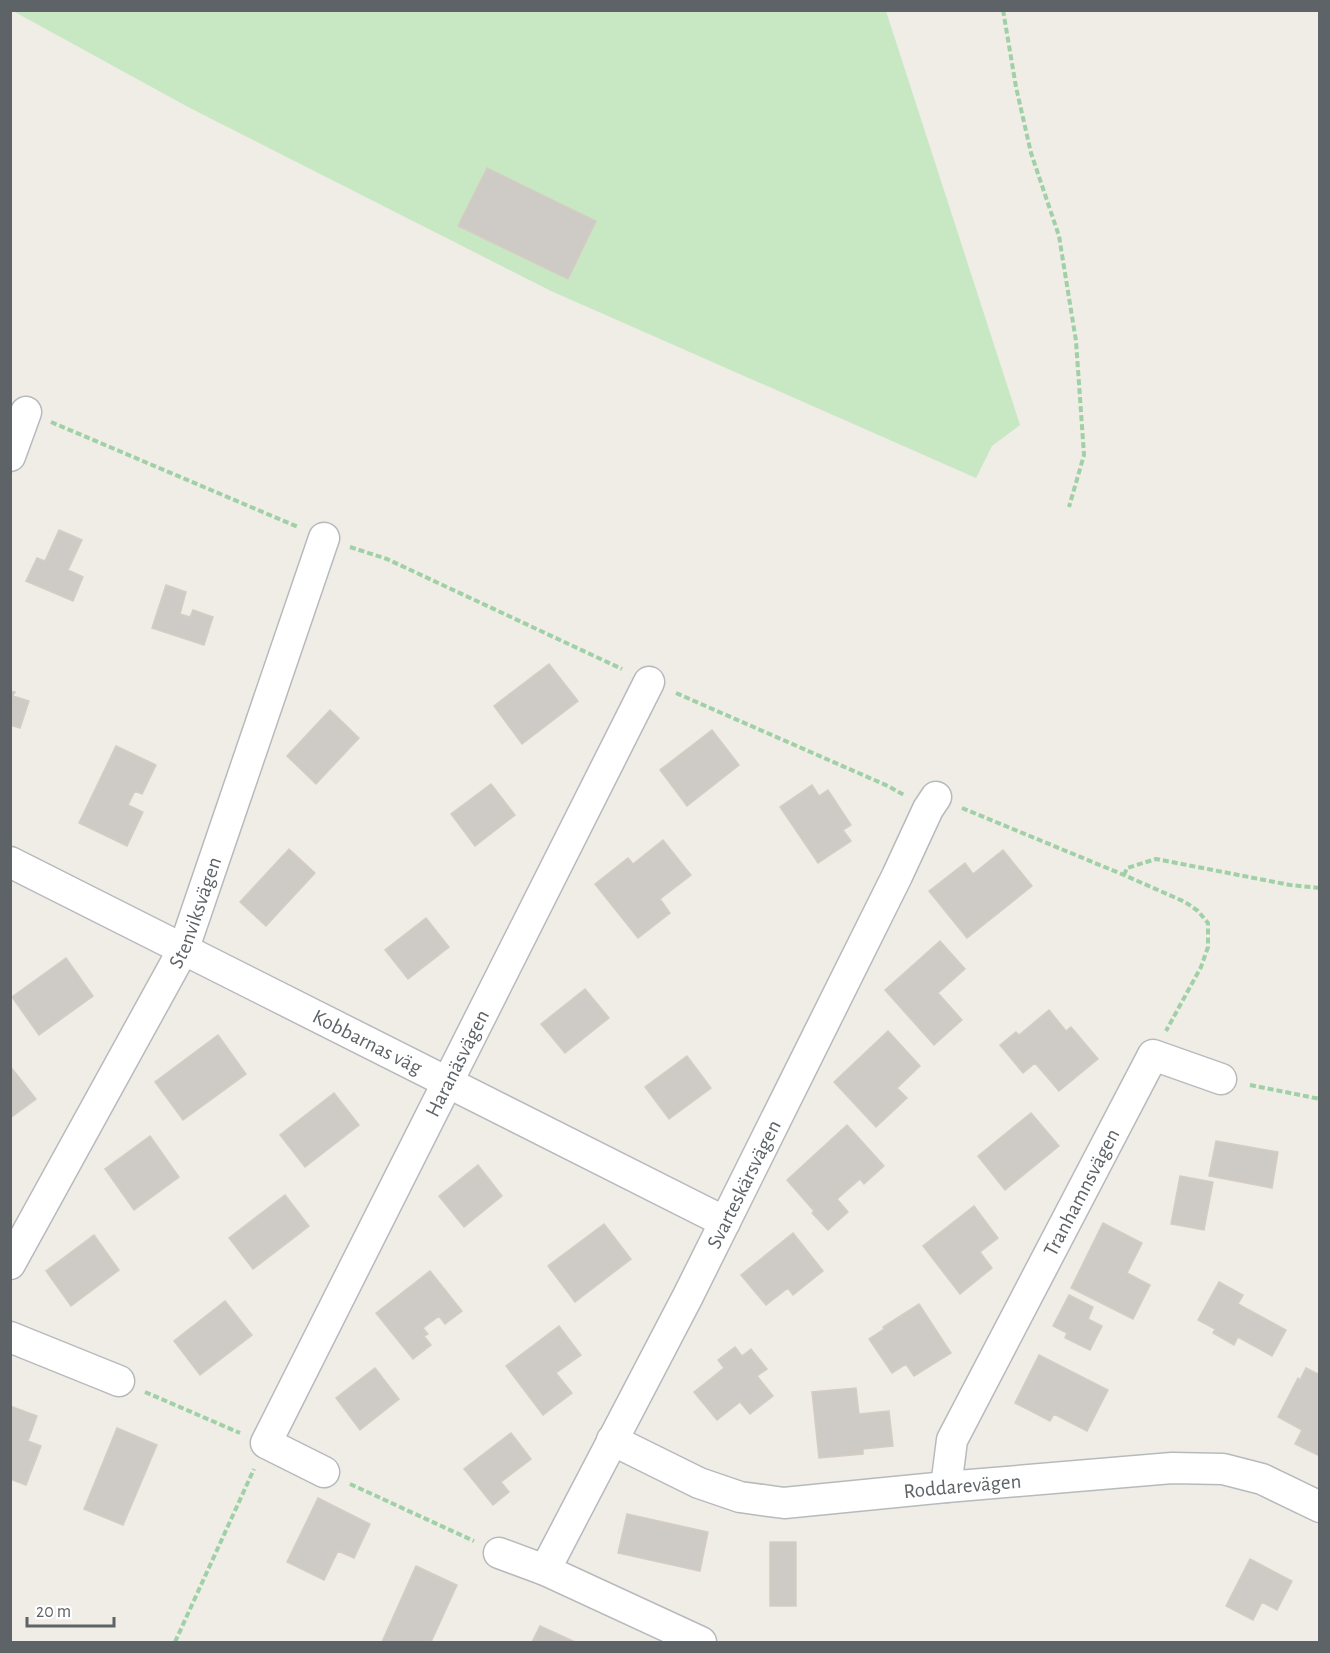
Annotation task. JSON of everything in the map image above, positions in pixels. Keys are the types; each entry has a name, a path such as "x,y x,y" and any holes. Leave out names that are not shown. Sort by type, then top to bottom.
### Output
{"street":[{"path":"10,456 26,412"},
{"name":"Stenviksvägen","path":"10,1264 184,948 324,538"},
{"name":"Haranäsvägen","path":"266,1443 649,682"},
{"name":"Svarteskärsvägen","path":"544,1570 724,1222 932,803"},
{"name":"Kobbarnas väg","path":"10,862 724,1222"},
{"path":"1153,1055 1221,1079"},
{"name":"Tranhamnsvägen","path":"946,1487 952,1440 1153,1055"},
{"path":"10,1337 119,1381"},
{"name":"Roddarevägen","path":"612,1440 699,1483 740,1497 784,1503 1172,1468 1223,1469 1262,1479 1320,1508"},
{"path":"266,1443 324,1472"},
{"path":"499,1552 544,1570 701,1642"}],"path":[{"path":"1003,10 1016,87 1031,153 1059,236 1076,341 1084,455 1069,507"},
{"path":"26,412 324,538 387,559 649,682 888,786 1124,874 1185,902 1198,910 1208,923 1208,947 1201,966 1153,1055"},
{"path":"1124,874 1127,868 1156,859 1290,885 1320,888"},
{"path":"1221,1079 1320,1099"},
{"path":"119,1381 266,1443 175,1642"},
{"path":"324,1472 499,1552"}],"green space":[{"path":"13,11 886,11 1020,425 992,446 976,478 551,291 188,107"}],"building":[{"path":"487,168 596,221 568,279 458,226"},
{"path":"59,530 82,540 68,570 83,577 73,601 26,581 37,558 45,561"},
{"path":"166,585 186,592 180,614 190,617 193,610 213,617 204,645 152,628"},
{"path":"549,664 578,701 522,744 494,706"},
{"path":"10,691 15,692 13,696 29,701 20,728 10,725"},
{"path":"330,710 359,738 316,784 287,756"},
{"path":"712,730 739,765 687,806 660,770"},
{"path":"116,746 156,765 142,794 135,791 128,805 143,812 127,846 79,823"},
{"path":"491,784 515,815 475,846 451,814"},
{"path":"812,785 819,796 828,790 851,825 843,830 851,841 818,863 780,807"},
{"path":"663,840 691,875 660,899 670,913 638,938 595,884 628,858 633,864"},
{"path":"289,849 315,873 266,926 240,902"},
{"path":"1003,850 1032,886 967,938 929,891 965,863 973,874"},
{"path":"426,918 449,947 408,979 385,950"},
{"path":"940,941 965,969 938,993 962,1020 934,1045 885,990"},
{"path":"66,958 93,996 39,1035 12,997"},
{"path":"585,989 609,1018 565,1053 541,1024"},
{"path":"1049,1010 1066,1031 1071,1027 1098,1059 1059,1091 1035,1063 1023,1073 1000,1045 1016,1032 1019,1035"},
{"path":"888,1031 920,1066 897,1088 907,1098 876,1127 834,1082"},
{"path":"218,1035 246,1074 183,1120 155,1082"},
{"path":"687,1056 711,1088 669,1119 645,1087"},
{"path":"10,1066 36,1099 10,1118"},
{"path":"334,1093 359,1125 305,1167 280,1135"},
{"path":"1031,1113 1059,1146 1005,1190 978,1156"},
{"path":"847,1125 884,1166 864,1184 860,1179 837,1199 848,1212 828,1230 787,1180"},
{"path":"150,1136 179,1177 134,1210 105,1169"},
{"path":"1216,1141 1278,1152 1272,1188 1209,1176"},
{"path":"478,1165 502,1196 464,1227 439,1196"},
{"path":"1180,1176 1213,1182 1204,1230 1171,1224"},
{"path":"285,1195 309,1226 253,1269 229,1238"},
{"path":"974,1206 998,1238 980,1252 992,1268 960,1294 923,1246"},
{"path":"1103,1223 1142,1243 1127,1273 1150,1285 1133,1319 1071,1288"},
{"path":"604,1224 631,1259 575,1302 548,1266"},
{"path":"793,1233 823,1271 793,1295 788,1288 766,1305 741,1275"},
{"path":"94,1235 119,1270 71,1306 46,1271"},
{"path":"430,1271 462,1311 445,1324 439,1316 423,1328 428,1334 424,1336 431,1345 413,1359 376,1313"},
{"path":"1219,1282 1243,1295 1238,1304 1286,1330 1272,1356 1238,1337 1234,1345 1213,1333 1215,1329 1198,1320"},
{"path":"1069,1295 1093,1307 1088,1319 1102,1326 1090,1350 1065,1338 1067,1333 1053,1326"},
{"path":"225,1301 252,1335 200,1375 174,1341"},
{"path":"919,1304 951,1353 914,1376 906,1364 892,1373 869,1339 884,1329 883,1327"},
{"path":"559,1326 581,1355 556,1373 572,1393 543,1415 506,1366"},
{"path":"735,1347 742,1356 751,1349 767,1369 757,1376 773,1396 750,1414 740,1402 717,1420 694,1392 724,1368 718,1360"},
{"path":"1039,1355 1108,1390 1087,1431 1054,1414 1050,1421 1015,1403"},
{"path":"375,1368 399,1399 360,1430 336,1398"},
{"path":"1306,1368 1320,1375 1320,1456 1295,1444 1302,1430 1278,1417 1298,1378 1300,1380"},
{"path":"856,1388 859,1414 889,1411 893,1446 863,1449 863,1454 819,1458 812,1392"},
{"path":"10,1406 37,1416 28,1441 41,1446 26,1485 10,1479"},
{"path":"117,1428 157,1445 123,1525 84,1509"},
{"path":"511,1433 531,1459 501,1482 509,1492 493,1505 464,1469"},
{"path":"318,1498 370,1524 354,1558 338,1551 324,1580 287,1562"},
{"path":"627,1514 708,1532 700,1571 618,1553"},
{"path":"770,1542 796,1542 796,1606 770,1606"},
{"path":"1250,1559 1292,1581 1277,1610 1262,1602 1253,1620 1226,1606"},
{"path":"416,1566 457,1585 431,1642 382,1642"},
{"path":"540,1626 575,1642 532,1642"}]}
